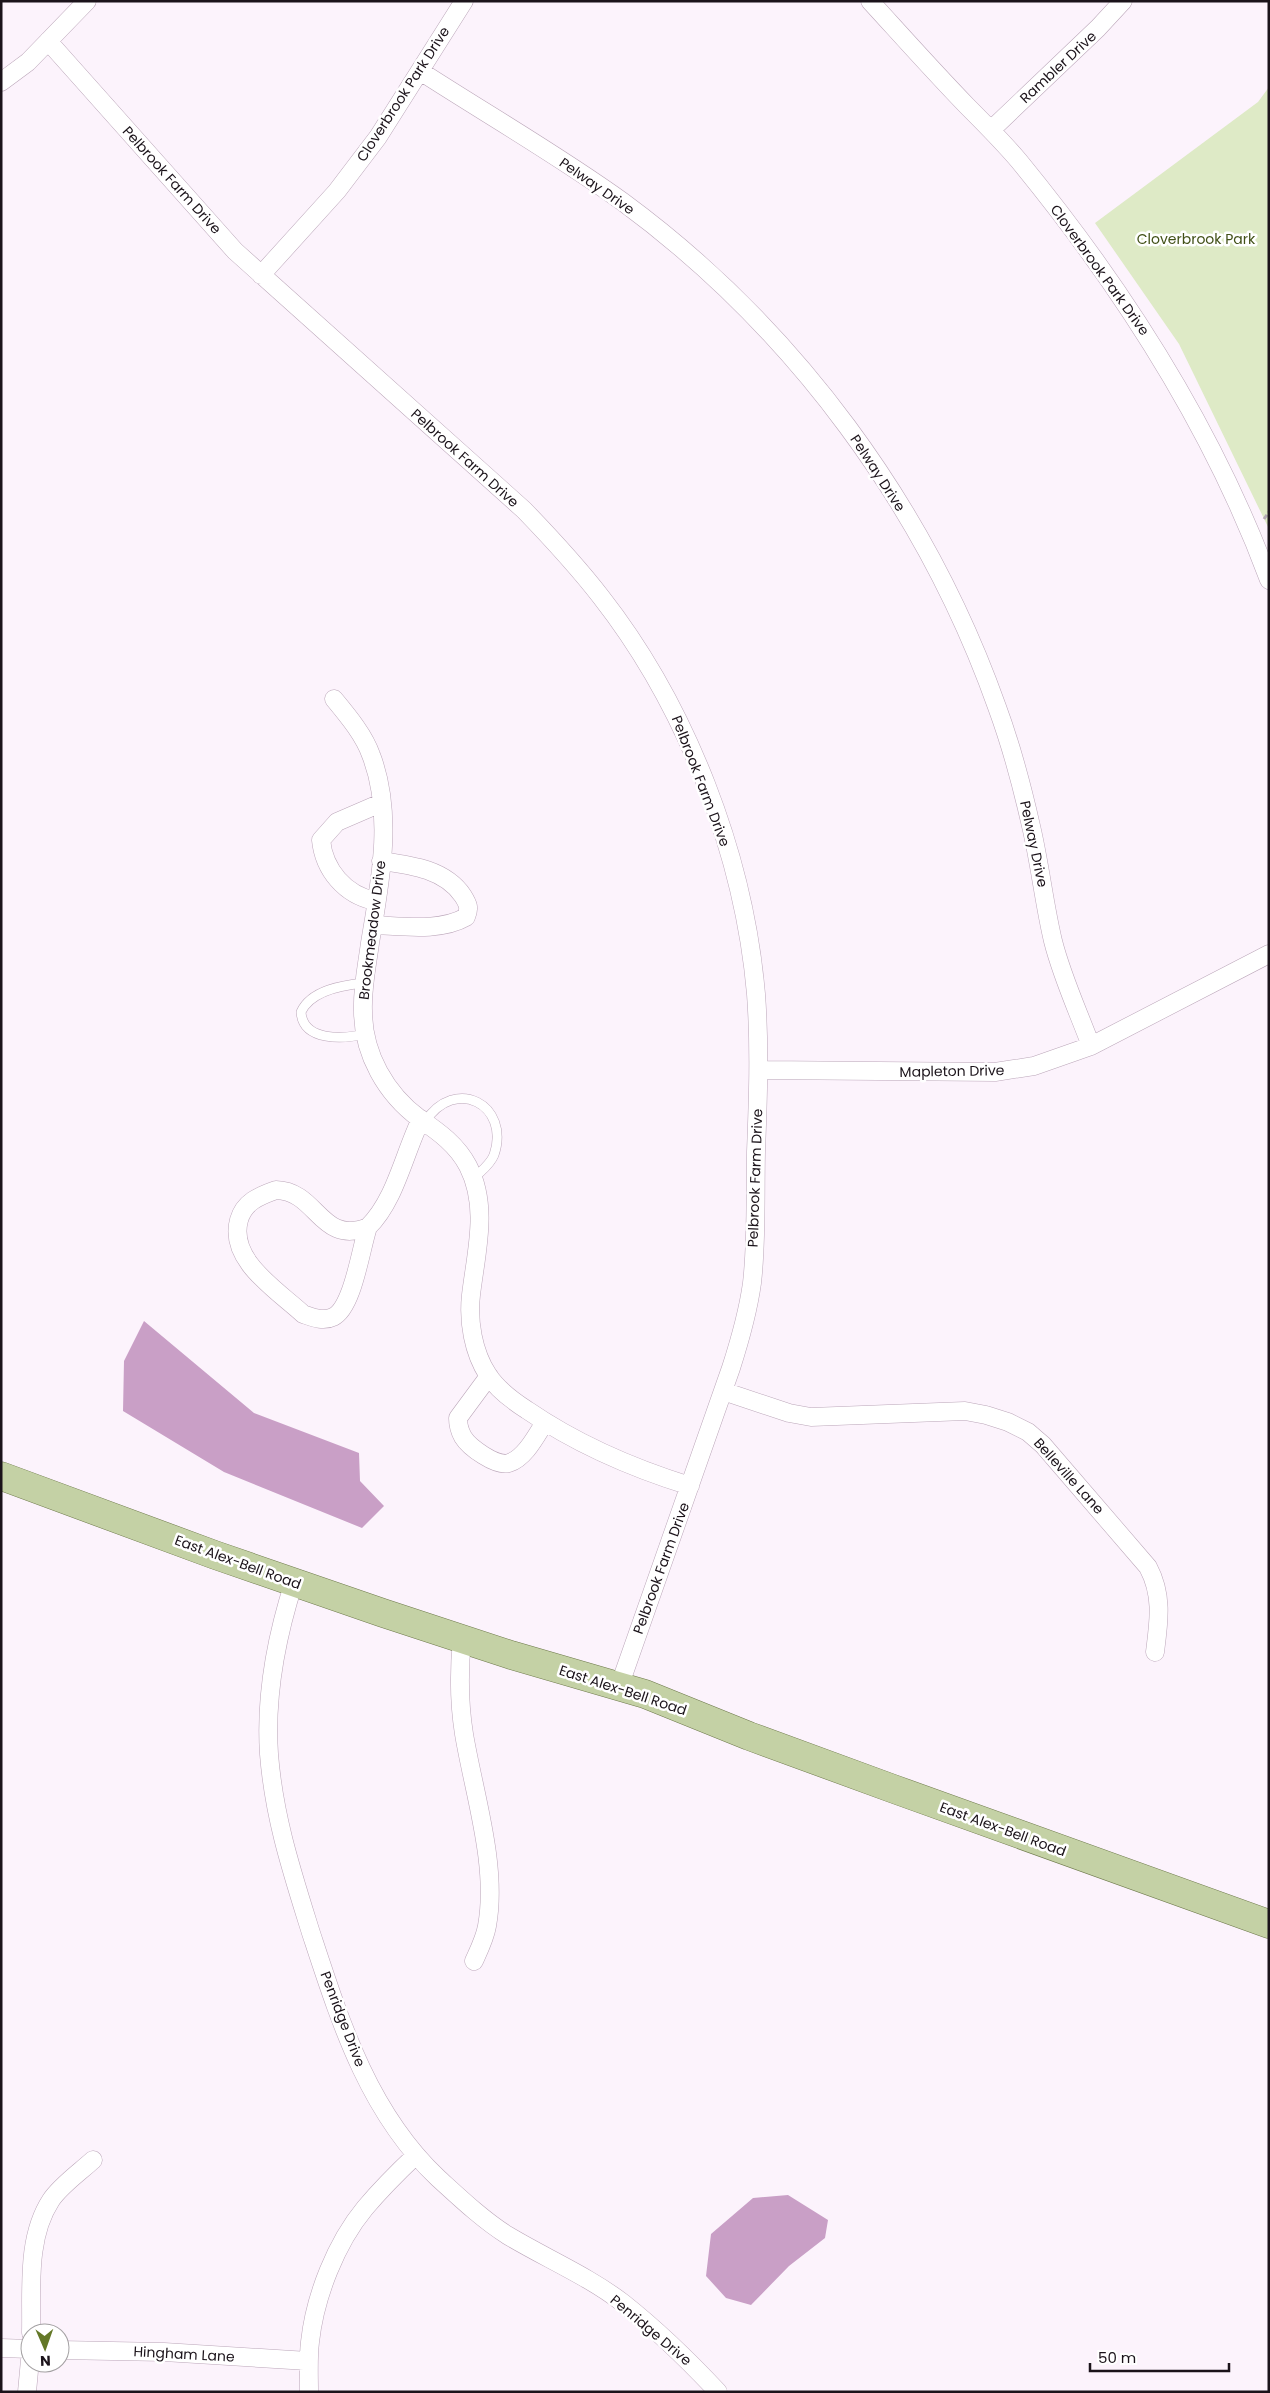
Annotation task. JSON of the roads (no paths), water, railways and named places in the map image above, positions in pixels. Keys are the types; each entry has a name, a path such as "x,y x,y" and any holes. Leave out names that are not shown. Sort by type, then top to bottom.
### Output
{"main road":[{"name":"East Alex-Bell Road","path":"1,1476 294,1582 462,1639 682,1707 793,1752 1269,1924"}],"street":[{"path":"1,82 28,62 87,1"},
{"name":"Cloverbrook Park Drive","path":"260,275 337,191 378,138 464,1"},
{"name":"Cloverbrook Park Drive","path":"870,1 1018,160 1072,229 1148,337 1219,464 1269,580"},
{"name":"Rambler Drive","path":"991,130 1098,28 1122,1"},
{"name":"Pelbrook Farm Drive","path":"48,41 260,275 524,510 564,553 602,598 673,708 722,825 749,941 756,994 759,1070 752,1282 744,1326 723,1391 619,1687"},
{"name":"Pelway Drive","path":"420,72 578,171 664,234 734,296 818,389 853,435 920,538 945,585 967,631 997,707 1031,826 1053,940 1062,972 1091,1046"},
{"name":"Brookmeadow Drive","path":"334,698 355,726 371,754 379,780 384,837 364,983 362,1011 365,1034 382,1079 395,1096 454,1146 467,1163 474,1178 480,1206 480,1229 470,1318 474,1341 481,1363 489,1376 519,1405 545,1422 610,1458 690,1486"},
{"path":"375,901 353,893 342,884 322,851 321,840 337,822 381,803"},
{"path":"373,925 448,925 466,917 469,911 468,904 458,889 446,878 427,870 381,861"},
{"name":"Mapleton Drive","path":"759,1070 995,1072 1034,1066 1062,1058 1091,1046 1269,954"},
{"path":"368,1227 351,1288 341,1311 335,1316 326,1319 302,1314 243,1256 237,1240 237,1228 241,1214 247,1205 258,1196 276,1190 290,1191 303,1199 334,1228 356,1232 368,1227 379,1216 394,1188 408,1146 423,1121"},
{"path":"489,1376 458,1418 458,1427 464,1439 487,1458 500,1464 516,1460 530,1446 545,1422"},
{"name":"Belleville Lane","path":"723,1391 794,1414 811,1417 965,1412 986,1415 1008,1422 1028,1432 1062,1466 1148,1567 1155,1580 1160,1602 1155,1652"},
{"name":"Penridge Drive","path":"294,1582 278,1637 272,1673 269,1752 276,1809 281,1836 333,2000 351,2048 369,2085 393,2126 416,2155 477,2213 499,2229 622,2303 692,2364 718,2392"},
{"path":"462,1639 459,1669 463,1732 484,1834 488,1876 487,1928 474,1962"},
{"path":"309,2392 308,2361 310,2340 318,2305 329,2271 346,2235 364,2209 385,2185 416,2155"},
{"path":"31,2323 33,2261 37,2230 51,2199 93,2160"},
{"path":"1,2348 20,2349"},
{"name":"Hingham Lane","path":"70,2350 164,2352 308,2361"},
{"path":"27,2392 29,2373"}],"lane":[{"path":"364,983 346,985 326,991 310,1001 302,1012 302,1019 305,1026 318,1034 334,1038 365,1034"},
{"path":"423,1121 441,1103 452,1099 461,1098 481,1103 490,1111 494,1120 496,1139 494,1155 488,1166 474,1178"}],"park label":[{"name":"Cloverbrook Park","path":"1196,239"}]}
